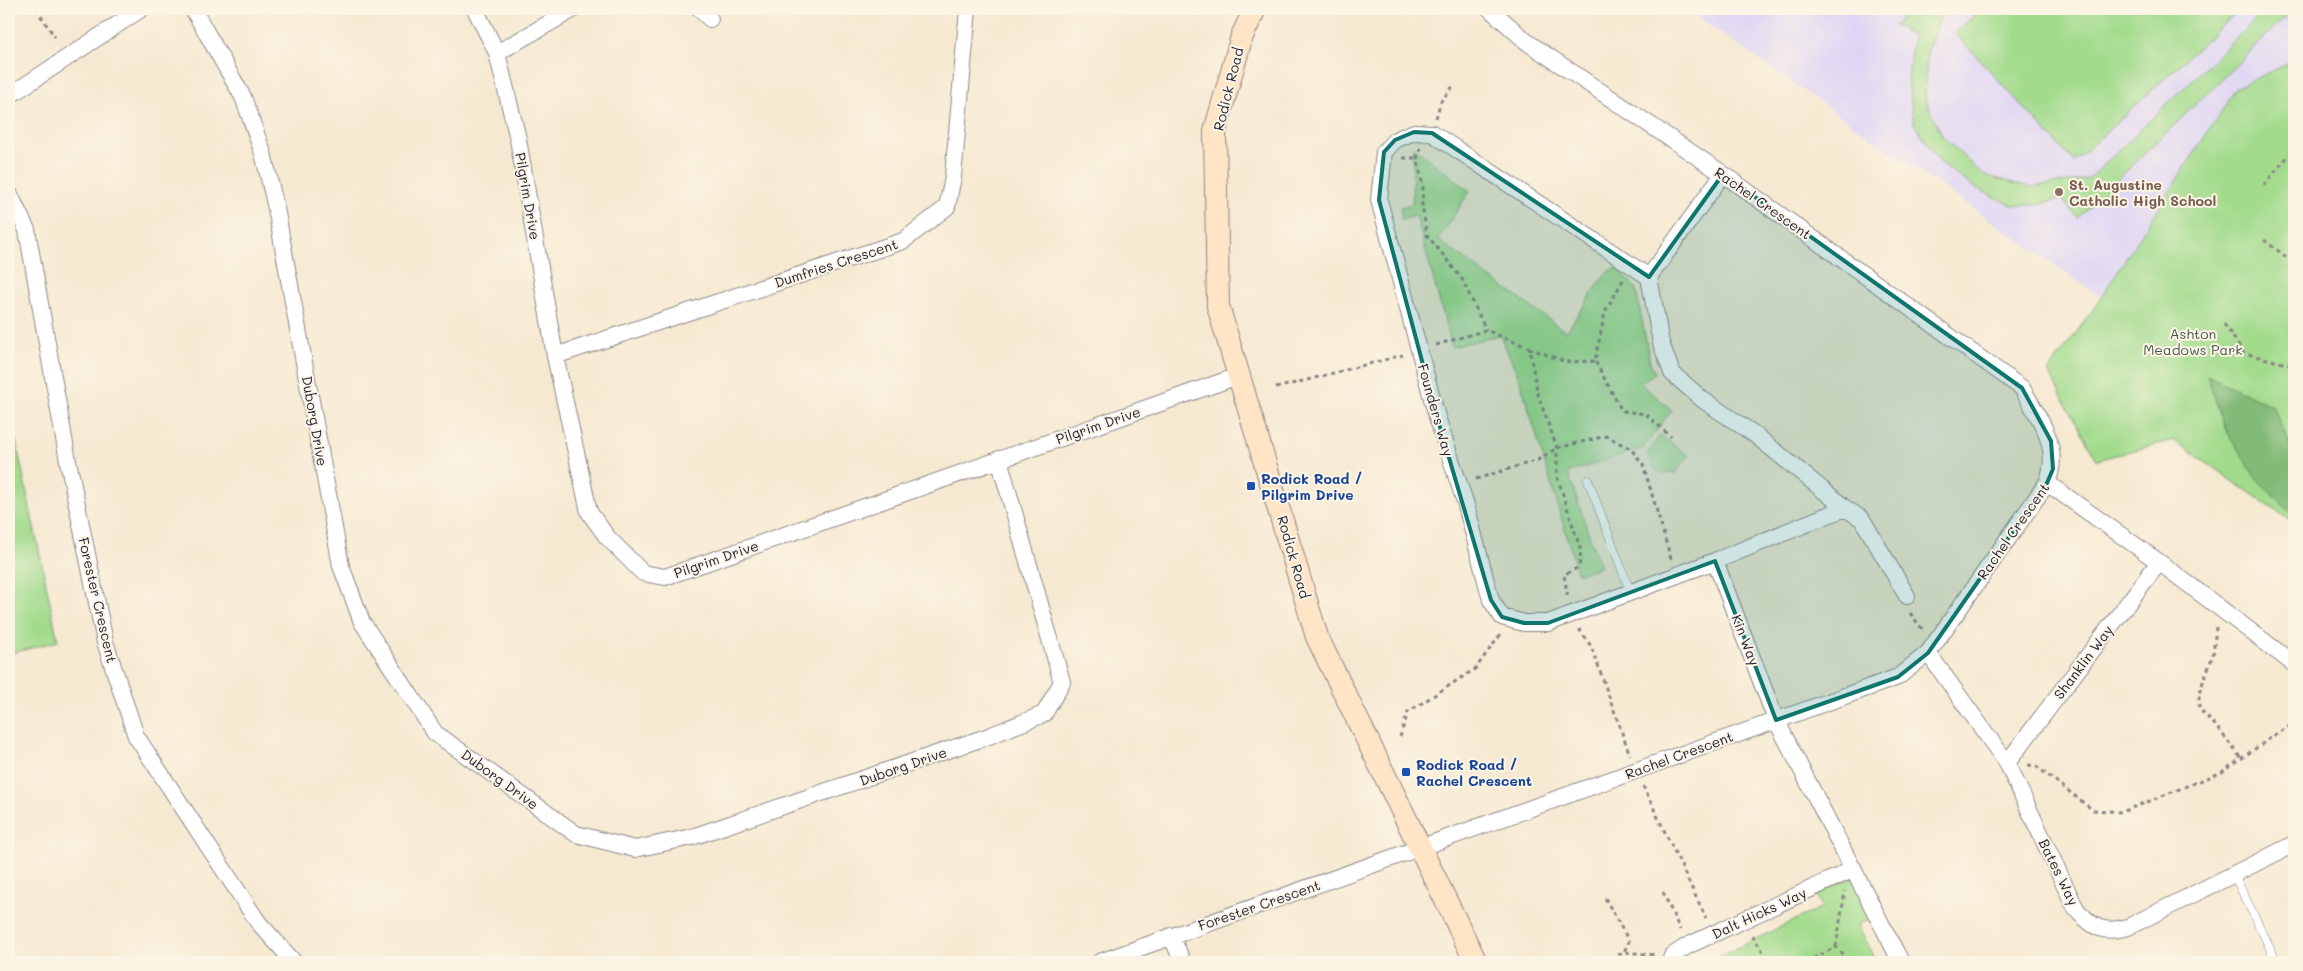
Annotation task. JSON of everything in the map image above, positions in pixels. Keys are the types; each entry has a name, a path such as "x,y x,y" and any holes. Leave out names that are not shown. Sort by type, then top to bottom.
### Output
{"main road":[{"name":"Rodick Road","path":"1255,9 1242,36 1215,131 1218,306 1241,375 1317,637 1419,849 1476,962"}],"street":[{"path":"9,96 141,9"},
{"name":"Duborg Drive","path":"193,9 243,96 263,153 276,208 341,566 362,622 435,733 576,834 634,849 692,838 989,736 1044,714 1062,682 1000,458"},
{"name":"Pilgrim Drive","path":"475,9 497,53 518,139 555,356 589,512 607,537 643,573 665,577 1241,375"},
{"path":"497,53 574,9"},
{"name":"Dumfries Crescent","path":"555,356 903,241 946,207 953,177 968,9"},
{"name":"Rachel Crescent","path":"1419,849 1898,677 1931,649 2047,483 2053,469 2051,441 2022,388 1723,174 1527,42 1490,9"},
{"name":"Founders Way","path":"1430,133 1414,132 1396,140 1384,152 1379,200 1436,417 1466,505 1491,600 1502,617 1511,621"},
{"path":"1430,133 1446,141 1650,277"},
{"path":"1723,174 1650,277 1661,343 1672,373 1703,400 1754,434 1845,508 1862,519 1906,596"},
{"name":"Forester Crescent","path":"9,193 27,230 68,461 105,642 136,736 258,922 294,962"},
{"path":"2047,483 2159,562 2294,664"},
{"path":"1511,621 1524,624 1548,623 1715,561 1845,508"},
{"name":"Kin Way","path":"1715,561 1776,720"},
{"name":"Shanklin Way","path":"2008,763 2159,562"},
{"name":"Bates Way","path":"1931,649 2008,763 2076,908 2089,923 2112,932 2128,927 2294,844"},
{"path":"1776,720 1851,871 1901,962"},
{"name":"Forester Crescent","path":"1100,962 1419,849"},
{"name":"Dalt Hicks Way","path":"1671,959 1687,946 1851,871"},
{"path":"1171,936 1183,962"}],"lane":[{"path":"1588,480 1630,592"},
{"path":"2234,875 2274,956"}],"path":[{"path":"36,9 55,37"},
{"path":"1455,84 1441,101 1430,133 1417,155 1423,187 1426,235 1462,279 1486,330"},
{"path":"2264,185 2294,149"},
{"path":"2264,240 2294,263"},
{"path":"1635,268 1619,284 1605,312 1595,361 1622,411 1646,414 1671,438"},
{"path":"2224,324 2244,353 2294,366"},
{"path":"1529,348 1566,362 1595,361"},
{"path":"1557,448 1557,476 1581,551 1579,567 1564,575 1571,613 1591,646 1636,771 1714,934"},
{"path":"1906,596 1906,609 1931,649"},
{"path":"2218,607 2213,655 2199,693 2199,709 2241,758"},
{"path":"1400,737 1408,712 1475,669 1511,621"},
{"path":"2008,763 2036,766 2093,810 2122,812 2222,772 2279,732 2294,724"},
{"path":"1836,947 1851,871"},
{"path":"1663,892 1687,946"},
{"path":"1605,898 1629,942 1624,952"},
{"path":"1745,920 1756,944 1769,962"},
{"path":"1806,962 1836,947"},
{"path":"1836,947 1851,962"},
{"path":"1604,962 1624,952 1671,959"}],"highlighted area":[{"path":"1414,132 1432,133 1649,277 1723,174 2022,388 2051,441 2053,469 2047,483 1928,653 1898,677 1776,720 1715,561 1548,623 1524,623 1502,617 1491,600 1437,417 1379,200 1384,152 1395,140"}],"shaded area":[{"name":"St. Augustine Catholic High School","path":"1686,9 2294,9 2294,61 2237,87 2101,297"}],"green space":[{"path":"1911,9 1949,9 1941,17 1927,52 1925,98 1943,137 1983,175 2030,187 2089,179 2266,9 2294,9 2078,218 2062,199 2036,205 2012,205 1973,187 1939,161 1914,123 1908,81 1913,35 1894,25"},
{"path":"1981,9 2240,9 2074,162 1955,33"},
{"name":"Ashton Meadows Park","path":"2294,61 2294,523 2173,440 2097,460 2048,372 2094,308 2237,87"},
{"path":"1413,147 1470,191 1438,240 1566,332 1606,273 1617,268 1636,289 1650,363 1655,373 1640,383 1672,410 1643,448 1568,473 1600,567 1578,574 1520,380 1500,335 1452,347 1416,216 1402,220 1400,207 1412,204"},
{"path":"2207,375 2272,406 2294,453 2294,516 2255,477 2225,428"},
{"path":"9,408 58,641 9,654"},
{"path":"1660,435 1689,456 1675,473 1663,474 1653,467 1653,462 1647,455"},
{"path":"1852,878 1873,917 1858,925 1877,962 1708,962 1822,907 1814,892"}],"place":[{"name":"St. Augustine Catholic High School","path":"2059,192"},
{"name":"Rodick Road / Pilgrim Drive","path":"1251,486"},
{"name":"Rodick Road / Rachel Crescent","path":"1406,772"}]}
